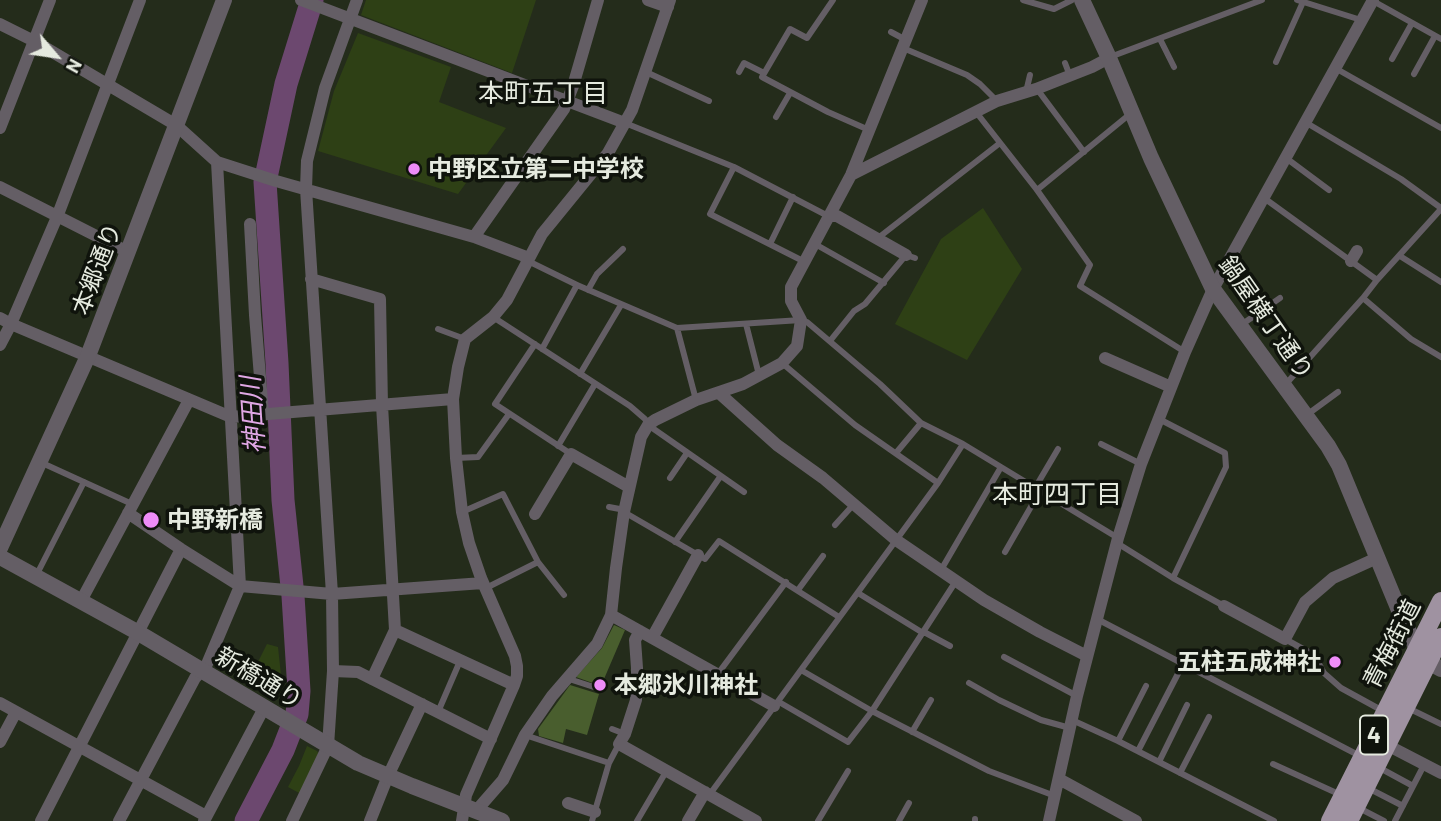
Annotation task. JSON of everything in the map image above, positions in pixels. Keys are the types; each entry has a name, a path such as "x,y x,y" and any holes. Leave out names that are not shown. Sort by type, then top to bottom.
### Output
{"main road":[{"name":"青梅街道","path":"1330,821 1349,808 1366,787 1369,762 1387,745 1427,659 1441,601"},
{"name":"青梅街道","path":"1349,808 1369,762 1385,712 1441,637"}],"street":[{"path":"1,120 50,0"},
{"path":"0,345 6,321 57,217 140,0"},
{"name":"本郷通り","path":"0,548 88,356 224,0"},
{"path":"301,0 625,123"},
{"path":"292,821 328,746 333,671 332,594 311,279 307,161 325,88 357,0"},
{"path":"474,237 564,109 597,0"},
{"path":"468,813 466,795 514,685 517,666 484,586 469,543 462,512 453,399 458,366 465,339 493,317 507,300 542,234 608,153 625,123 646,72 669,3 648,0"},
{"path":"468,813 503,780 525,735 566,678 597,644 611,615 624,511 642,437 648,425 696,400 743,384 782,363 797,346 801,320 791,301 791,287 851,175 922,0"},
{"name":"鍋屋横丁通り","path":"1082,0 1156,169 1213,289 1328,446 1339,465 1401,615 1427,659"},
{"path":"1049,821 1077,696 1117,541 1141,464 1171,387 1213,289 1372,0"},
{"path":"0,24 34,41 176,125 217,162 474,237 524,256 527,261"},
{"path":"851,175 997,101 1031,90 1067,69 1109,58"},
{"path":"120,821 140,780 201,670 207,664 240,586 217,162"},
{"path":"0,187 128,252"},
{"path":"830,216 837,216 911,256"},
{"path":"250,224 256,328 265,414"},
{"path":"311,279 380,299 394,630 372,679"},
{"path":"6,321 231,417 453,399"},
{"path":"1105,358 1171,387"},
{"path":"719,393 777,444 823,478 896,540 956,581 1040,632 1087,656"},
{"path":"80,601 189,400"},
{"path":"535,514 571,454 629,487"},
{"path":"130,509 181,549 240,586 332,594 484,586"},
{"path":"41,821 181,549"},
{"path":"652,638 698,555"},
{"name":"新橋通り","path":"0,557 138,632 358,762 468,813 502,821"},
{"path":"1224,606 1285,639 1305,602 1333,578 1377,558"},
{"path":"611,615 777,704"},
{"path":"394,630 514,685"},
{"path":"640,631 635,640 638,668 636,700 622,739 667,771 707,793 736,816 756,821"},
{"path":"333,671 358,673 491,738"},
{"path":"0,703 205,819 264,708"},
{"path":"370,821 422,704"},
{"path":"0,743 16,712"},
{"path":"1387,745 1441,773"},
{"path":"1059,779 1136,821"},
{"path":"688,821 707,793"},
{"path":"568,803 593,817"}],"lane":[{"path":"833,0 807,38 790,29 762,77 828,113 869,130"},
{"path":"1023,0 1054,9 1072,0"},
{"path":"1109,58 1262,0"},
{"path":"1372,0 1438,38 1414,74"},
{"path":"1276,62 1300,1 1361,20"},
{"path":"1392,59 1412,23"},
{"path":"891,32 904,44 967,75 997,101"},
{"path":"1160,38 1174,67"},
{"path":"739,72 744,62 764,73"},
{"path":"1335,68 1441,128"},
{"path":"646,72 709,101"},
{"path":"1030,75 1031,90 1084,152"},
{"path":"776,117 790,93"},
{"path":"976,112 1037,190 1090,265 1080,286 1185,352"},
{"path":"1037,190 1132,113"},
{"path":"1284,386 1441,208 1401,179 1305,122"},
{"path":"625,123 734,167 830,216"},
{"path":"878,238 1000,143"},
{"path":"1286,158 1329,190"},
{"path":"734,167 710,214 805,262"},
{"path":"770,244 793,197"},
{"path":"1264,197 1354,256 1377,281"},
{"path":"815,244 884,283"},
{"path":"588,290 597,274 623,249"},
{"path":"830,341 854,311 865,304 911,256"},
{"path":"1400,256 1441,282"},
{"path":"527,261 677,328 801,320 807,322 921,422 1038,489 1173,578 1224,606"},
{"path":"542,349 577,285"},
{"path":"1239,327 1280,298"},
{"path":"1363,298 1411,339 1441,357"},
{"path":"580,374 621,304"},
{"path":"493,317 630,406 648,425 744,492"},
{"path":"746,324 759,375"},
{"path":"677,328 696,400"},
{"path":"438,329 465,339"},
{"path":"535,344 495,404 571,454"},
{"path":"782,363 855,425 938,483"},
{"path":"558,446 595,384"},
{"path":"1306,416 1338,391"},
{"path":"456,458 478,457 509,414"},
{"path":"1159,419 1225,453 1226,467 1173,578"},
{"path":"896,453 921,422"},
{"path":"707,793 777,704 938,483 963,444"},
{"path":"1101,444 1141,464"},
{"path":"1005,552 1058,449"},
{"path":"670,478 687,453"},
{"path":"39,461 84,482 130,509"},
{"path":"940,570 1001,467"},
{"path":"675,542 720,477"},
{"path":"36,576 84,482"},
{"path":"462,512 503,494 538,562 564,595"},
{"path":"835,525 854,504"},
{"path":"609,507 624,511 705,559 719,541 839,617"},
{"path":"798,590 823,556"},
{"path":"484,586 538,562"},
{"path":"777,704 848,742 872,711 956,581"},
{"path":"717,674 786,582"},
{"path":"858,593 950,646"},
{"path":"1097,619 1413,786"},
{"path":"1285,639 1314,655 1324,673 1341,688 1385,712"},
{"path":"1003,657 1077,696"},
{"path":"438,712 460,661"},
{"path":"1138,751 1183,664"},
{"path":"801,670 872,711 989,772 1055,796"},
{"path":"566,678 600,689"},
{"path":"969,683 1041,720 1071,724 1118,741 1274,821"},
{"path":"1118,741 1146,686"},
{"path":"912,732 931,700"},
{"path":"1159,762 1187,705"},
{"path":"1406,706 1441,724"},
{"path":"1180,773 1209,717"},
{"path":"593,817 608,763 622,739 612,729"},
{"path":"525,735 608,763"},
{"path":"1273,764 1349,808 1384,821"},
{"path":"1395,821 1424,765"},
{"path":"637,821 667,771"},
{"path":"818,821 848,771"},
{"path":"1366,787 1404,806"},
{"path":"899,821 909,803"}],"green space":[{"path":"366,0 536,0 512,73 361,15"},
{"path":"358,33 451,67 439,102 506,128 458,194 318,151 334,91"},
{"path":"983,208 1022,269 967,360 895,324 941,239"},
{"path":"614,625 625,630 601,686 576,677 602,648"},
{"path":"267,644 278,647 281,675 258,662"},
{"path":"570,685 599,694 587,735 566,729 563,743 539,736 538,729"},
{"path":"307,746 317,751 320,757 301,794 288,787"}],"waterway":[{"name":"神田川","path":"246,821 283,750 297,714 299,691 283,500 265,182 286,84 312,0"}],"place":[{"name":"中野区立第二中学校","path":"414,169"},
{"name":"中野新橋","path":"151,520"},
{"name":"五柱五成神社","path":"1335,662"},
{"name":"本郷氷川神社","path":"600,685"}],"district":[{"name":"本町五丁目","path":"543,93"},
{"name":"本町四丁目","path":"1057,494"}]}
